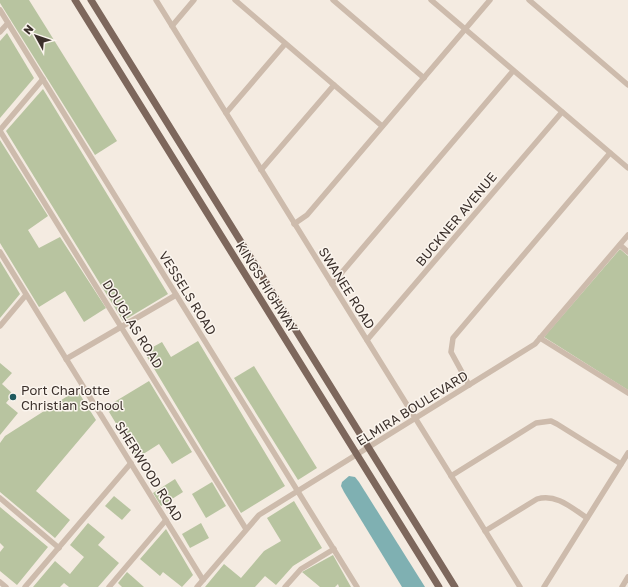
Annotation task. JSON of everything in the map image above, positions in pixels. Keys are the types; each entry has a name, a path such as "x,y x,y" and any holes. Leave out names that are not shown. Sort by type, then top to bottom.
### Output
{"main road":[{"name":"KINGS HIGHWAY","path":"75,0 439,587"},
{"name":"KINGS HIGHWAY","path":"91,0 455,587"}],"street":[{"name":"SWANEE ROAD","path":"156,0 520,587"},
{"path":"172,26 194,0"},
{"path":"234,0 382,126"},
{"path":"332,0 424,78"},
{"path":"431,0 628,168"},
{"path":"294,224 307,215 490,0"},
{"path":"529,0 628,85"},
{"name":"VESSELS ROAD","path":"0,10 357,587"},
{"path":"0,32 8,23"},
{"path":"226,113 286,44"},
{"path":"332,284 513,71"},
{"path":"0,130 43,79"},
{"path":"261,170 334,85"},
{"name":"BUCKNER AVENUE","path":"367,340 562,112"},
{"name":"DOUGLAS ROAD","path":"0,130 246,529"},
{"path":"469,385 451,352 453,338 610,153"},
{"name":"ELMIRA BOULEVARD","path":"197,587 259,515 536,344 628,235"},
{"path":"620,245 628,252"},
{"name":"SHERWOOD ROAD","path":"0,252 203,580"},
{"path":"0,326 26,295"},
{"path":"66,359 176,295"},
{"path":"540,338 628,393"},
{"path":"451,476 536,423 543,421 557,424 621,464"},
{"path":"544,587 628,453"},
{"path":"25,587 131,463"},
{"path":"485,531 537,499 544,497 558,500 587,518"},
{"path":"0,498 59,548"},
{"path":"109,587 166,520"},
{"path":"285,587 301,569 334,549"},
{"path":"622,587 628,577"},
{"path":"0,582 6,587"}],"green space":[{"path":"0,0 29,0 117,141 95,155 0,3"},
{"path":"7,33 34,78 0,118 0,41"},
{"path":"43,89 168,294 123,321 6,131"},
{"path":"0,140 48,216 28,230 39,248 60,237 106,308 84,322 65,291 39,307 0,243"},
{"path":"620,249 628,256 628,390 544,337"},
{"path":"0,261 20,294 0,318"},
{"path":"198,341 285,486 241,513 144,352 162,342 171,357"},
{"path":"0,363 12,373 2,384 13,394 6,403 18,413 0,435"},
{"path":"254,366 317,468 298,480 234,378"},
{"path":"149,381 192,452 172,464 159,444 137,458 106,407"},
{"path":"77,390 96,420 36,491 70,520 55,538 0,492 0,443 5,436"},
{"path":"175,479 183,492 161,506 153,493"},
{"path":"212,482 226,506 206,518 192,494"},
{"path":"114,496 131,510 122,520 105,506"},
{"path":"294,501 322,548 293,566 276,585 265,576 255,587 205,587 224,564 241,578 264,551 281,541 267,518"},
{"path":"0,507 48,547 17,585 0,571 0,552 4,547 0,543"},
{"path":"88,523 105,537 98,545 119,563 98,587 69,587 64,583 60,587 33,587 55,561 70,574 84,557 70,545"},
{"path":"201,523 209,538 190,548 182,534"},
{"path":"166,529 193,575 182,587 163,572 160,576 140,559"},
{"path":"333,555 351,587 339,587 338,584 335,587 320,587 302,572"},
{"path":"127,572 144,587 122,587 118,583"}],"water":[{"path":"349,476 355,477 359,482 425,587 402,587 341,486 342,482"}],"place":[{"name":"Port Charlotte Christian School","path":"13,397"}]}
